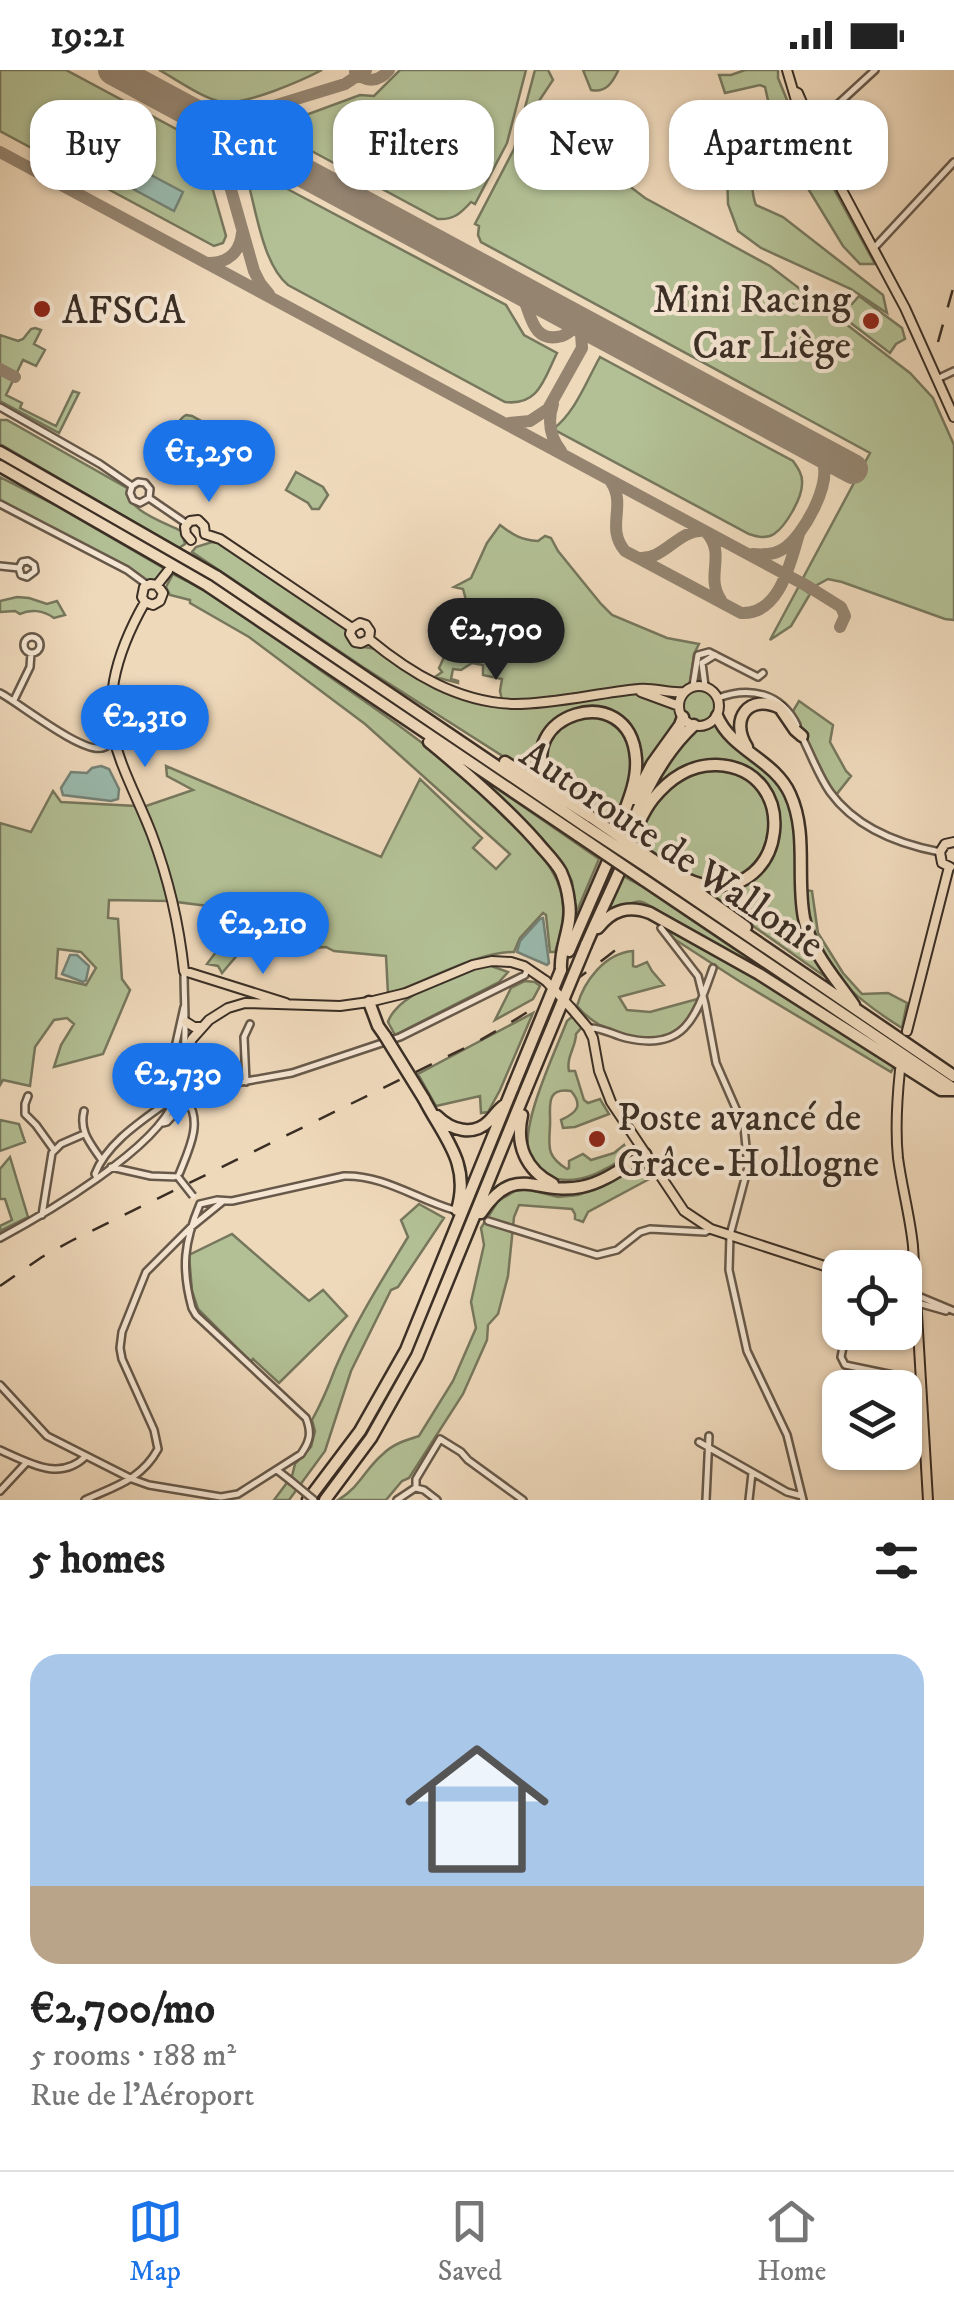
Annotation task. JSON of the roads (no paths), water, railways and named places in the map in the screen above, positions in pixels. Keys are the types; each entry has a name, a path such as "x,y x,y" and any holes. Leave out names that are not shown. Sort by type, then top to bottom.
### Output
{"highway":[{"name":"Autoroute de Wallonie","path":"0,452 216,576 585,826 644,880 954,1090"},
{"name":"Autoroute de Wallonie","path":"0,466 206,585 416,726 651,864 954,1076"},
{"path":"754,756 741,738 738,724 754,705 764,703 780,708 802,736"},
{"path":"585,826 551,784 543,752 548,736 559,723 590,711 610,716 621,724 631,738 636,766 611,852"},
{"path":"311,1500 384,1392 413,1334 561,970 560,959 643,780 680,725 681,712"},
{"path":"716,716 727,734 778,774 790,794 798,818 802,900 810,939 824,968 857,1010"},
{"path":"324,1500 370,1438 424,1340 586,944 599,923 638,809 649,784 694,725"},
{"path":"416,726 552,860 566,885 573,932"},
{"path":"456,737 466,738 564,800"},
{"path":"610,889 646,810 658,793 689,770 713,764 736,768 757,782 773,808 771,849 742,880 714,886 692,882 651,864"},
{"path":"669,870 824,982 829,991"},
{"path":"599,923 622,909 637,908 650,913 759,974 941,1090 954,1090"},
{"path":"372,1002 384,1033 449,1142 462,1175 453,1236"},
{"path":"525,1094 520,1138 524,1155 533,1171 558,1187"},
{"path":"425,1100 444,1123 469,1130 485,1125 507,1104"},
{"path":"473,1221 494,1194 504,1188 521,1183 576,1188 590,1185 645,1154"}],"main road":[{"path":"786,70 796,100"},
{"path":"794,91 800,100"},
{"path":"842,190 905,308 954,417"},
{"path":"198,520 205,534 189,544 187,524 198,520"},
{"path":"205,534 220,539 352,628"},
{"path":"146,585 162,590 160,601 145,602 142,596 146,585 168,571"},
{"path":"145,602 130,627 116,666 110,702 122,766 164,866 184,971 286,1003 340,1006 417,989 478,963 505,961 528,968 546,981 588,1028 604,1088 680,1207 711,1229 822,1265"},
{"path":"366,624 369,639 361,644 355,642 350,634 352,628 366,624"},
{"path":"369,639 438,686 480,700 517,704 642,688 675,693 705,686 718,698 719,710 707,724 694,725 653,695 627,690"},
{"path":"681,712 684,692"},
{"path":"907,1031 952,867 940,860 940,852 946,844 954,842"},
{"path":"185,1054 201,1027 232,1004 230,986"},
{"path":"228,1008 249,1002 286,1003"},
{"path":"186,1022 201,1027"},
{"path":"900,1070 896,1112 898,1156 912,1250"},
{"path":"922,1381 928,1500"}],"street":[{"path":"843,100 876,70"},
{"path":"874,249 954,162"},
{"path":"937,379 954,371"},
{"path":"0,408 132,486"},
{"path":"138,482 147,485 150,498 136,502 131,497 132,486 138,482"},
{"path":"150,498 187,524"},
{"path":"0,504 127,570 146,585"},
{"path":"0,566 19,568"},
{"path":"693,686 698,655 709,652 758,677 764,673"},
{"path":"14,700 30,667 31,653"},
{"path":"705,686 702,664 715,655"},
{"path":"718,698 746,692 776,699 789,710 830,792 859,821 889,838 940,852"},
{"path":"0,693 14,700 23,711 92,747 106,747 114,737"},
{"path":"661,928 696,972 716,1063 741,1118 748,1166 730,1236 729,1270 744,1342 787,1435 802,1498 699,1442"},
{"path":"159,1124 167,1122 192,1094 292,1074 400,1037 524,976 528,968"},
{"path":"588,1028 645,1042 684,1031 713,968"},
{"path":"0,1238 97,1178 159,1124 173,1103 185,1054 184,971"},
{"path":"97,1178 101,1159 164,1106 186,1000"},
{"path":"246,1082 244,1037 250,1024"},
{"path":"28,1096 25,1114 54,1150 42,1215"},
{"path":"178,1177 194,1131 195,1114 184,1099"},
{"path":"84,1110 84,1134 101,1159"},
{"path":"54,1150 84,1134"},
{"path":"112,1167 151,1176 178,1177 200,1204"},
{"path":"85,1500 132,1479 145,1470 158,1450 122,1359 122,1332 146,1272 222,1202 344,1176 368,1176 454,1210"},
{"path":"200,1204 222,1202"},
{"path":"0,1385 47,1436 148,1485 221,1497 238,1494 301,1454 309,1444 306,1418 192,1308 185,1252 200,1204"},
{"path":"488,1222 597,1255 617,1250 650,1229 711,1229"},
{"path":"922,1301 954,1312"},
{"path":"922,1302 954,1312"},
{"path":"922,1318 924,1312 933,1308"},
{"path":"843,1350 845,1365 869,1370"},
{"path":"706,1500 709,1436"},
{"path":"416,1488 416,1480 440,1440 523,1500"},
{"path":"0,1450 53,1470 78,1464 86,1456"},
{"path":"0,1491 27,1462"},
{"path":"277,1470 311,1500"},
{"path":"749,1500 752,1473"},
{"path":"397,1500 416,1488 437,1500"}],"railway":[{"path":"938,342 954,285"},
{"path":"0,1286 71,1241 477,1042 550,998 618,948"}],"place":[{"name":"AFSCA","path":"42,309"},
{"name":"Mini Racing Car Liège","path":"871,321"},
{"name":"Poste avancé de Grâce-Hollogne","path":"597,1139"}]}
